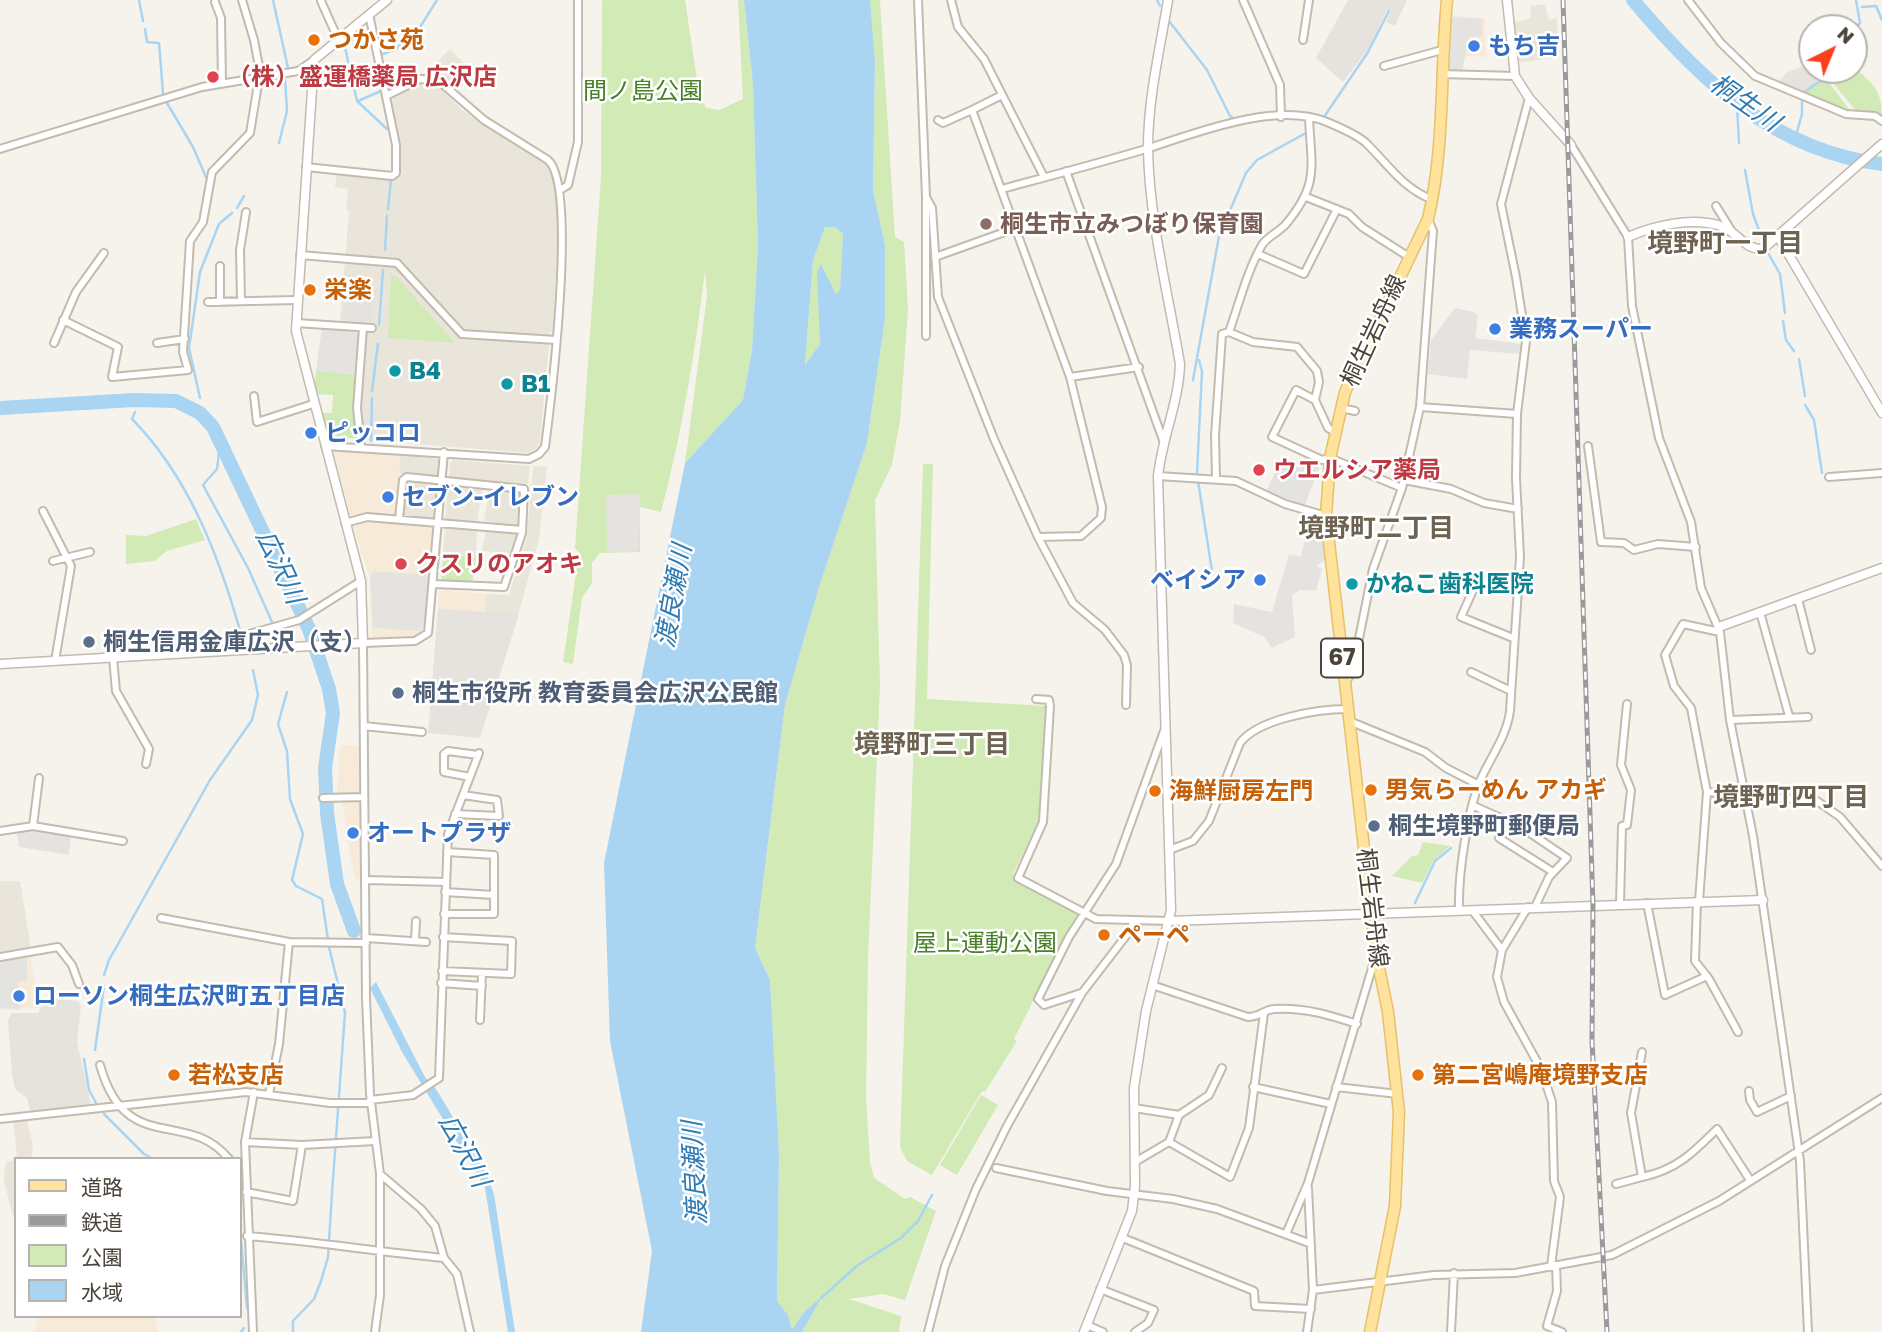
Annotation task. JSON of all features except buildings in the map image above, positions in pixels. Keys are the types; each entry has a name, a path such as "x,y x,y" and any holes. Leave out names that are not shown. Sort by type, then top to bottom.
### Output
{"main road":[{"name":"桐生岩舟線","path":"1370,1332 1398,1186 1398,1094 1376,953 1326,516 1330,458 1345,392 1428,219 1433,201 1447,0"}],"street":[{"path":"62,320 118,347 112,377 188,370 183,352 191,236 203,222 212,172 250,133 259,78 258,56 242,0"},
{"path":"0,149 202,87 298,72 387,0"},
{"path":"560,190 568,185 578,142 578,0"},
{"path":"918,0 926,197 926,336"},
{"path":"951,0 958,27 984,59 1044,177"},
{"path":"1103,1332 1085,1328 1123,1238 1135,1195 1134,1108 1141,1038 1170,921 1158,476 1163,440 1179,389 1180,364 1151,189 1148,148 1152,98 1168,0"},
{"path":"1243,0 1280,85 1281,117"},
{"path":"1303,40 1309,0"},
{"path":"1507,0 1515,76 1529,98 1571,145 1628,237 1632,306 1659,438 1691,522 1701,588 1719,629 1730,720 1746,794 1799,1149 1808,1332"},
{"path":"1688,0 1721,44 1755,76 1846,114 1872,116 1882,121"},
{"path":"321,1 338,39"},
{"path":"215,2 221,18 222,83"},
{"path":"306,167 395,174 396,145 369,14"},
{"path":"1384,66 1442,50"},
{"path":"314,60 296,323 300,355 361,581 371,1102 380,1174 380,1250 375,1332"},
{"path":"1441,74 1515,76"},
{"path":"325,446 528,458 543,451 556,340 562,236 560,190 553,164 484,120 439,80 420,79 387,96"},
{"path":"938,120 943,123 1002,95"},
{"path":"1459,910 1479,785 1509,720 1518,590 1517,414 1526,341 1501,204 1529,98"},
{"path":"972,110 1070,377 1102,507 1101,518 1081,536 1038,537"},
{"path":"1002,189 1148,148 1182,135 1229,123 1281,117 1326,122 1362,139 1399,181 1433,201"},
{"path":"1229,332 1263,243 1284,226 1306,197 1314,173 1309,118"},
{"path":"1716,206 1731,230 1755,250 1764,248 1779,238 1882,144"},
{"path":"1066,171 1139,367 1163,440"},
{"path":"926,197 932,208 938,296 994,439 1038,537 1073,603 1105,631 1124,655 1127,665 1126,705"},
{"path":"1306,197 1349,214 1362,227 1409,257"},
{"path":"1258,254 1304,274 1338,209"},
{"path":"241,301 240,250 246,212"},
{"path":"1345,682 1352,673 1373,569 1402,488 1420,407 1433,231 1428,219"},
{"path":"1628,237 1673,224 1709,224 1731,230"},
{"path":"935,257 1016,228"},
{"path":"1779,238 1882,412"},
{"path":"54,343 76,292 104,253"},
{"path":"300,255 397,263 462,334 556,340"},
{"path":"220,266 220,302"},
{"path":"208,302 296,300"},
{"path":"296,323 372,328"},
{"path":"360,446 357,408 363,328"},
{"path":"1216,478 1215,436 1222,334 1229,332 1253,342 1297,347 1319,378 1315,400 1328,428 1335,432"},
{"path":"157,343 185,338"},
{"path":"1070,377 1139,367"},
{"path":"1315,400 1296,390 1272,437 1322,460 1330,458 1402,488"},
{"path":"254,396 257,422 313,404"},
{"path":"1420,407 1517,414"},
{"path":"1341,408 1355,411"},
{"path":"1588,446 1601,542 1624,543 1634,550 1658,544 1696,547"},
{"path":"0,664 415,641 425,637 429,629 434,584 444,452"},
{"path":"1829,477 1882,473"},
{"path":"1158,476 1236,481 1285,505 1326,516"},
{"path":"399,519 404,478 523,488 522,530 503,589 434,584"},
{"path":"1404,480 1451,489 1484,503 1518,509"},
{"path":"43,511 70,559 55,661"},
{"path":"345,523 367,517 522,530"},
{"path":"53,561 90,552"},
{"path":"1738,1032 1707,976 1695,961 1707,792 1691,708 1674,686 1665,655 1683,624 1719,629 1882,568"},
{"path":"1513,638 1461,617 1478,579 1518,590"},
{"path":"207,652 214,644 299,620 361,581"},
{"path":"1798,599 1811,650"},
{"path":"1759,612 1789,716"},
{"path":"113,657 116,691 149,749 146,764"},
{"path":"1471,672 1511,691"},
{"path":"1036,699 1049,700 1050,706 1045,808 1043,822 1018,878 1054,894 1084,914 1101,920 1133,923 1763,900"},
{"path":"1620,904 1622,826 1627,825 1630,790 1621,765 1627,704"},
{"path":"1169,850 1193,842 1209,821 1240,743 1248,733 1262,726 1325,709 1348,709"},
{"path":"1730,720 1808,717"},
{"path":"1349,721 1425,752 1446,768 1479,785"},
{"path":"363,726 422,732"},
{"path":"1082,993 1044,1005 1038,999 1056,960 1124,846 1165,730"},
{"path":"0,1119 254,1092 330,1103 371,1102 413,1095 435,1082 439,1072 448,834 470,777 478,754 448,751 444,754 444,772 470,777"},
{"path":"33,826 39,778"},
{"path":"1707,792 1805,798 1827,806 1840,817 1882,866"},
{"path":"455,814 499,816 497,800 463,795"},
{"path":"323,798 364,797"},
{"path":"1474,806 1502,817 1567,858 1553,872 1502,950 1497,977 1501,995 1541,1069 1552,1102 1553,1181 1560,1197 1553,1266 1557,1291 1547,1326 1562,1332"},
{"path":"0,831 33,826 123,841"},
{"path":"1499,838 1553,872"},
{"path":"444,914 491,916 494,895 494,855 447,852"},
{"path":"365,880 446,882"},
{"path":"445,892 494,895"},
{"path":"1647,903 1665,995 1707,976"},
{"path":"1472,909 1502,950"},
{"path":"161,918 289,942 426,942"},
{"path":"415,941 416,921"},
{"path":"928,1332 945,1266 976,1189 1082,993 1133,923"},
{"path":"442,971 511,974 512,940 443,937"},
{"path":"269,1094 279,1044 289,942"},
{"path":"0,957 58,947 72,965 79,985"},
{"path":"1286,1234 1308,1183 1376,953"},
{"path":"480,1020 482,974"},
{"path":"441,983 482,986"},
{"path":"1152,985 1248,1017 1270,1009 1314,1011 1357,1024"},
{"path":"1169,1142 1230,1177 1246,1142 1264,1013"},
{"path":"1642,1052 1631,1113 1642,1177"},
{"path":"100,1065 109,1093 141,1123 216,1144 227,1157"},
{"path":"1135,1162 1169,1142 1178,1115 1209,1095 1222,1068"},
{"path":"1253,1087 1331,1104"},
{"path":"1336,1087 1398,1094"},
{"path":"1749,1091 1750,1100 1757,1112 1791,1096"},
{"path":"253,1332 246,1192 242,1167 254,1092"},
{"path":"1313,1290 1454,1273 1515,1273 1612,1255 1680,1223 1882,1098"},
{"path":"1134,1108 1178,1115"},
{"path":"1616,1184 1665,1172 1693,1152 1717,1129 1751,1180"},
{"path":"245,1142 302,1145 375,1141"},
{"path":"246,1192 293,1201 302,1145"},
{"path":"996,1168 1217,1209 1309,1242"},
{"path":"380,1174 421,1209 435,1226 444,1258 457,1274 470,1332"},
{"path":"1307,1332 1313,1290 1308,1183"},
{"path":"247,1236 444,1258"},
{"path":"1123,1238 1254,1291 1255,1306 1311,1309"},
{"path":"1451,1332 1454,1273"},
{"path":"1100,1289 1154,1310 1148,1323 1135,1332"}],"shaded area":[{"path":"1348,0 1407,0 1395,26 1386,22 1391,11 1387,10 1371,45 1343,82 1316,58"},
{"path":"1545,4 1549,20 1557,18 1558,57 1517,63 1514,23 1531,18 1530,6"},
{"path":"1451,16 1485,18 1486,57 1464,56 1462,71 1451,70 1448,66"},
{"path":"1452,17 1482,19 1482,37 1469,36 1462,71 1451,70 1448,66"},
{"path":"450,49 474,73 455,92 434,65"},
{"path":"1798,68 1798,84 1815,84 1802,92 1778,83 1786,73"},
{"path":"424,82 438,86 462,110 547,164 553,172 559,215 553,331 550,332 540,441 537,448 530,453 365,440 361,410 366,331 373,332 374,326 340,322 349,212 346,209 348,189 335,187 337,173 399,177 400,144 392,102 394,96"},
{"path":"345,286 374,288 372,322 343,320"},
{"path":"1455,308 1474,312 1478,316 1475,338 1522,344 1521,354 1470,350 1467,379 1428,374 1431,340"},
{"path":"322,328 359,333 356,374 316,371"},
{"path":"336,450 400,455 397,513 393,516 350,515 334,453"},
{"path":"400,455 437,459 440,462 439,473 435,476 399,474"},
{"path":"1306,456 1321,462 1304,508 1266,492 1282,458 1300,468"},
{"path":"453,460 530,466 528,484 449,478 450,463"},
{"path":"533,466 547,467 539,540 518,615 485,613 486,594 509,595 527,535"},
{"path":"408,480 435,483 438,486 435,516 432,519 406,517 403,513 405,484"},
{"path":"448,484 479,486 482,489 477,523 445,520"},
{"path":"490,487 518,489 521,493 519,523 516,526 484,521"},
{"path":"640,494 639,551 607,552 606,495"},
{"path":"367,521 431,526 434,529 427,624 417,635 375,639 371,633 370,578 353,527"},
{"path":"445,526 477,529 476,557 443,554"},
{"path":"486,529 515,532 517,536 512,553 482,551"},
{"path":"1313,530 1323,531 1325,560 1316,566 1322,569 1316,591 1300,590 1292,595 1295,637 1272,648 1264,637 1233,623 1234,604 1272,612 1289,554 1301,557 1306,534 1313,536"},
{"path":"373,571 429,575 428,608 421,631 373,628 370,578"},
{"path":"443,590 486,594 485,613 438,609 439,594"},
{"path":"438,609 519,614 480,738 428,733"},
{"name":"オートプラザ","path":"340,745 359,746 359,795 337,795"},
{"name":"オートプラザ","path":"342,799 360,800 361,883 354,877"},
{"path":"28,829 71,837 69,855 19,847 17,831"},
{"path":"0,881 20,881 31,948 26,951 0,953"},
{"name":"ローソン桐生広沢町五丁目店","path":"30,957 40,1008 0,1010 0,960"},
{"name":"ローソン桐生広沢町五丁目店","path":"27,958 27,981 18,982 20,1010 0,1007 0,961"},
{"path":"41,998 78,1001 81,1005 77,1042 91,1105 30,1111 27,1098 15,1089 8,1020 12,1013 39,1013"},
{"path":"27,1120 33,1146 31,1157 15,1157 13,1121"},
{"path":"14,1159 14,1217 4,1181 7,1161"},
{"path":"38,1318 155,1318 158,1332 35,1332"}],"green space":[{"name":"間ノ島公園","path":"602,0 685,0 699,93 706,108 719,110 743,99 738,0 744,0 753,85 758,246 752,350 743,400 685,463 707,296 705,271 687,392 661,512 640,507 640,552 600,553 592,563 592,583 582,598 573,664 563,662 579,553 575,548 601,177"},
{"path":"870,0 880,0 895,237 904,242 908,309 900,421 892,465 875,500 880,687 868,958 866,1098 870,1162 874,1178 905,1199 910,1197 936,1211 905,1300 883,1294 849,1299 901,1316 899,1332 802,1332 821,1299 805,1311 792,1331 788,1315 777,1301 779,1153 770,980 755,948 785,705 819,587 867,443 885,319 885,245 873,190 875,61"},
{"path":"1868,80 1875,88 1882,117 1857,112 1834,84 1868,84"},
{"path":"1818,84 1830,84 1852,113 1804,92"},
{"path":"825,227 835,227 843,234 840,289 836,295 822,265 820,344 805,366 813,260"},
{"path":"391,275 396,276 455,343 388,338"},
{"path":"316,371 356,374 354,411 358,439 327,436 321,413 332,413 333,395 316,394 312,380 315,381"},
{"name":"屋上運動公園","path":"923,464 933,464 927,699 1046,706 1041,818 1013,874 1016,883 1052,897 1077,914 1014,1039 1017,1041 985,1092 982,1091 932,1175 907,1161 900,1147"},
{"path":"196,519 205,540 167,551 154,561 126,564 126,535 146,536"},
{"path":"443,554 476,557 472,584 443,581"},
{"path":"1423,842 1450,846 1434,860 1422,883 1392,876 1412,856 1418,855"},
{"path":"981,1095 998,1105 957,1175 940,1165"}],"water":[{"name":"渡良瀬川","path":"744,0 870,0 875,61 873,190 885,245 885,319 867,443 819,587 785,705 755,948 770,980 779,1153 777,1301 788,1315 792,1330 805,1311 822,1297 802,1332 641,1332 652,1251 610,1041 604,863 685,463 743,400 752,350 758,246 753,85","holes":["825,227 835,227 843,234 840,289 836,294 821,264 817,273 820,344 805,365 813,260"]},
{"path":"376,982 425,1077 436,1089 484,1169 494,1194 515,1332 508,1332 485,1188 402,1052 370,988"}],"waterway":[{"path":"139,0 143,21"},
{"path":"273,0 288,68"},
{"path":"383,54 396,49 404,41 410,43 437,0"},
{"path":"1157,0 1160,6"},
{"name":"桐生川","path":"1633,0 1685,58 1742,107 1807,144 1843,157 1882,164"},
{"path":"1856,0 1858,14"},
{"path":"1862,7 1876,6 1882,20"},
{"path":"1324,117 1368,52 1389,11"},
{"path":"1169,21 1207,70 1230,116 1235,119"},
{"path":"145,29 147,42 159,43 163,93"},
{"path":"344,43 357,101 387,129"},
{"path":"279,143 287,111 285,79"},
{"path":"358,101 381,91 380,84"},
{"path":"1804,92 1816,84"},
{"path":"1795,139 1802,114 1802,102"},
{"path":"167,103 193,147 206,177"},
{"path":"1737,104 1739,143"},
{"path":"1193,380 1219,236 1246,173 1257,160 1304,134"},
{"path":"1745,170 1753,214 1763,241"},
{"path":"388,209 391,179"},
{"path":"237,208 244,196"},
{"path":"200,398 189,348 200,272 219,224 232,213"},
{"path":"385,250 387,216"},
{"path":"1768,253 1780,274 1785,313"},
{"path":"379,325 383,270"},
{"path":"1783,321 1786,340 1794,351"},
{"path":"372,391 378,344"},
{"path":"1799,359 1805,396"},
{"path":"1197,473 1202,371 1199,360"},
{"path":"371,441 372,398"},
{"name":"広沢川","path":"0,408 134,400 176,401 200,413 213,427 309,629 329,689 333,713 325,768 327,813 337,884 354,931"},
{"path":"1805,405 1814,420 1822,473"},
{"path":"135,412 132,419 170,466 200,519 223,576 241,634"},
{"path":"225,449 219,452 217,469 203,485 248,568 272,622"},
{"path":"1198,481 1212,571"},
{"path":"104,975 109,960 210,780 252,720 258,695 253,670"},
{"path":"287,692 278,724 287,751 290,799 303,834 292,880 296,886 322,899 329,947 345,1013 328,1257 314,1299 293,1321 293,1332"},
{"path":"1415,903 1435,861 1451,848"},
{"name":"広沢川","path":"95,1050 104,986"},
{"name":"広沢川","path":"84,1059 89,1090 96,1103"},
{"name":"広沢川","path":"104,1114 149,1157"},
{"path":"821,1298 858,1265 901,1238 918,1221 932,1195"},
{"name":"広沢川","path":"242,1251 247,1308"},
{"name":"広沢川","path":"241,1332 244,1328"}],"railway":[{"path":"1563,0 1593,905 1592,1041 1607,1332"}],"place":[{"name":"つかさ苑","path":"314,40"},
{"name":"もち吉","path":"1474,46"},
{"name":"（株）盛運橋薬局 広沢店","path":"213,77"},
{"name":"桐生市立みつぼり保育園","path":"986,224"},
{"name":"栄楽","path":"310,290"},
{"name":"業務スーパー","path":"1495,329"},
{"name":"B4","path":"395,371"},
{"name":"B1","path":"507,384"},
{"name":"ピッコロ","path":"311,433"},
{"name":"ウエルシア薬局","path":"1259,470"},
{"name":"セブン-イレブン","path":"388,497"},
{"name":"クスリのアオキ","path":"401,564"},
{"name":"ベイシア","path":"1260,580"},
{"name":"かねこ歯科医院","path":"1352,584"},
{"name":"桐生信用金庫広沢（支）","path":"89,642"},
{"name":"桐生市役所 教育委員会広沢公民館","path":"398,693"},
{"name":"男気らーめん アカギ","path":"1371,790"},
{"name":"海鮮厨房左門","path":"1155,791"},
{"name":"桐生境野町郵便局","path":"1374,826"},
{"name":"オートプラザ","path":"353,833"},
{"name":"ペーペ","path":"1104,935"},
{"name":"ローソン桐生広沢町五丁目店","path":"19,996"},
{"name":"若松支店","path":"174,1075"},
{"name":"第二宮嶋庵境野支店","path":"1418,1075"}],"district":[{"name":"境野町一丁目","path":"1725,244"},
{"name":"境野町二丁目","path":"1376,529"},
{"name":"境野町三丁目","path":"932,745"},
{"name":"境野町四丁目","path":"1791,798"}]}
